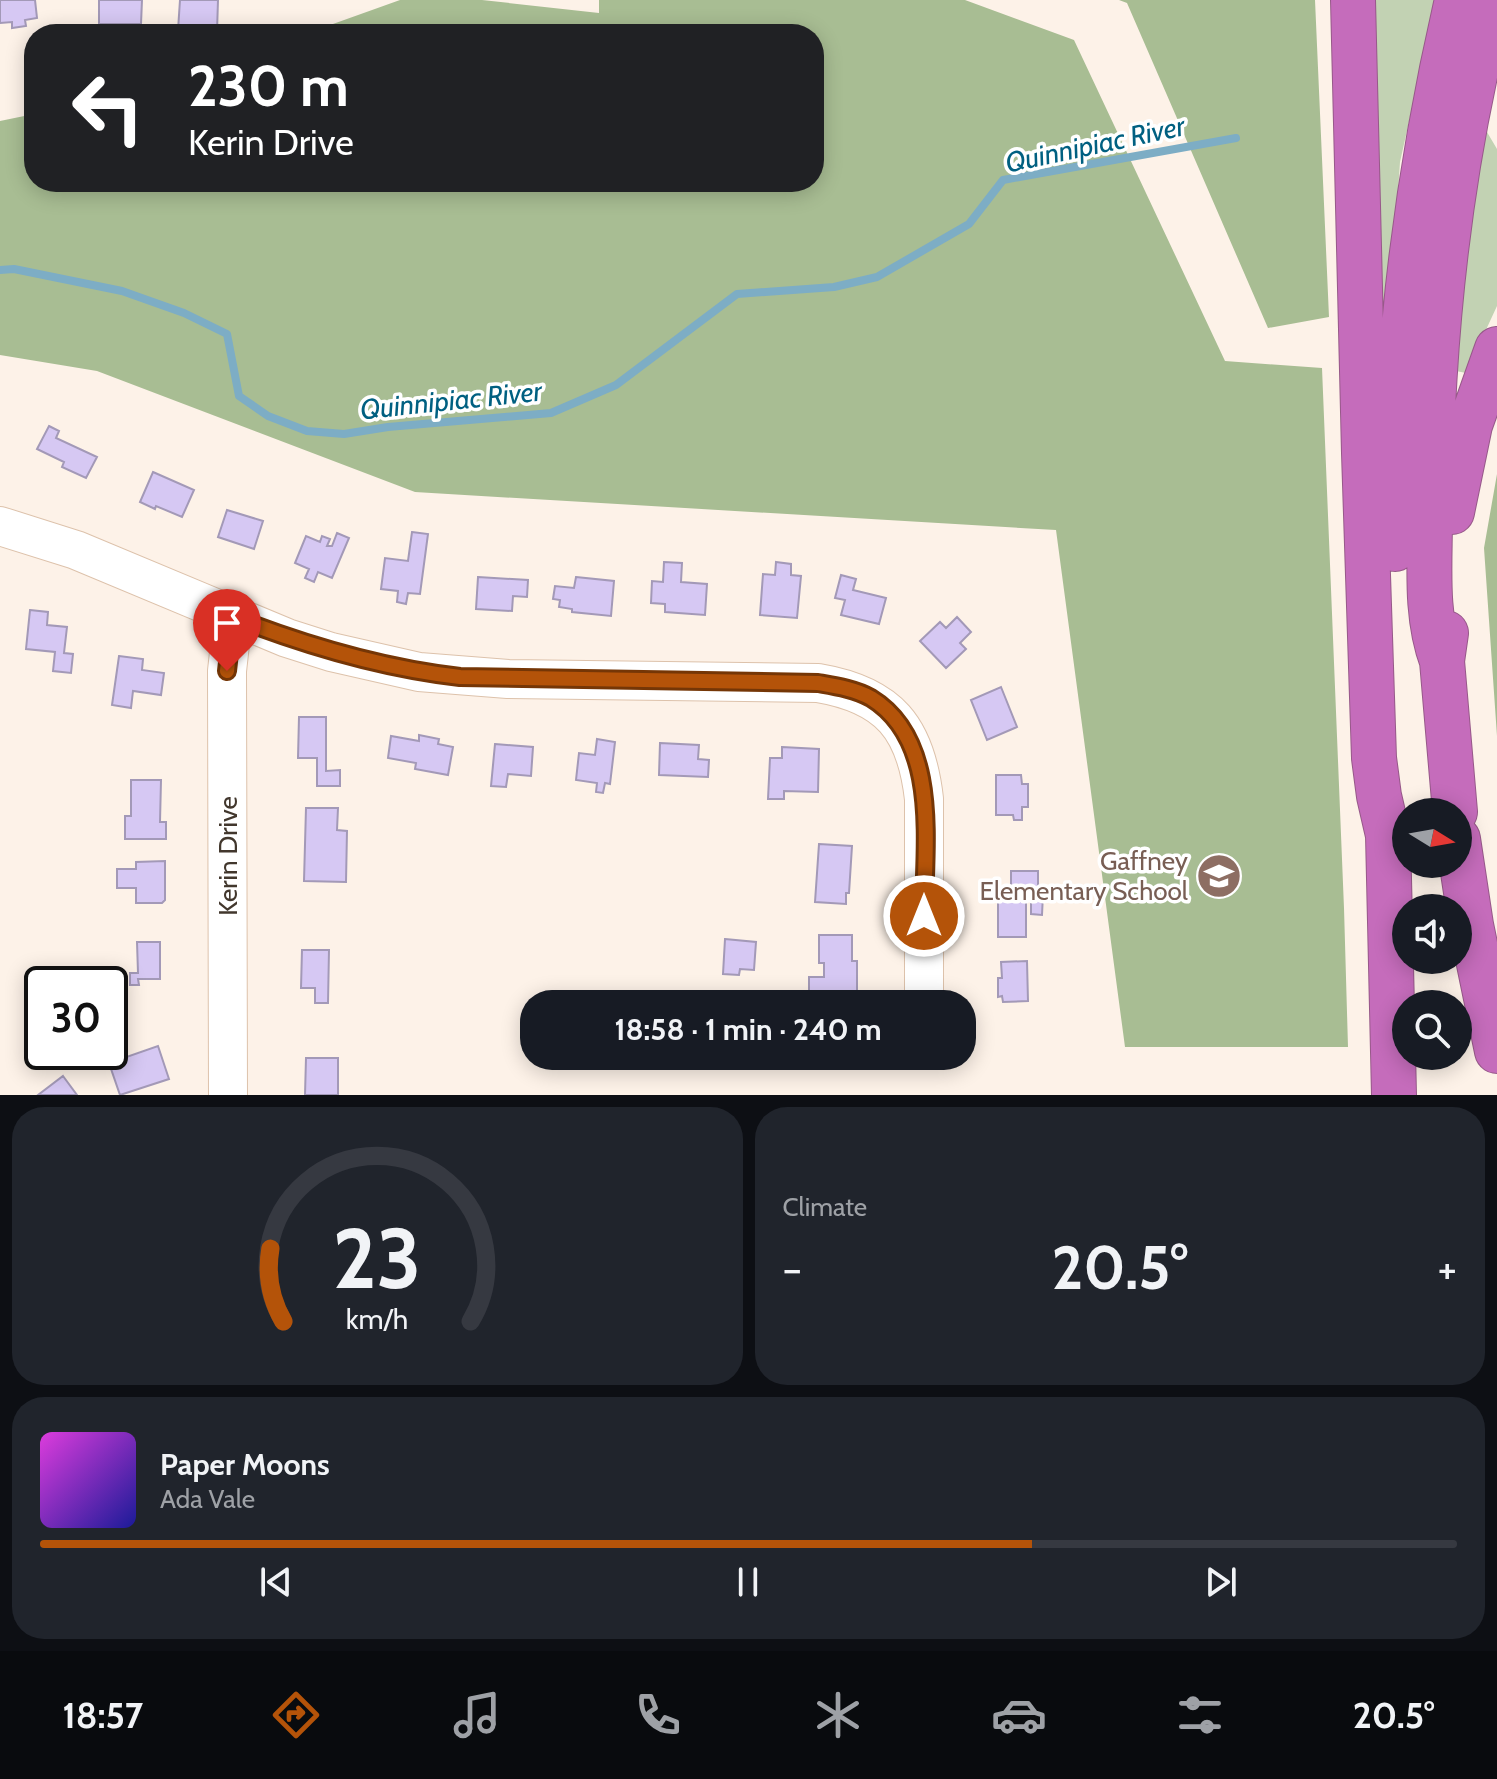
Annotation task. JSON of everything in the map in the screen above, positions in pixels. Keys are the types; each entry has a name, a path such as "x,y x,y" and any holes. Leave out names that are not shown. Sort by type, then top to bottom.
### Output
{"highway":[{"path":"1353,0 1374,758 1388,835"},
{"path":"1394,1095 1388,835 1400,767 1395,520 1398,412 1404,317 1426,154 1457,0"},
{"path":"1454,798 1442,661 1433,625 1431,461 1447,254 1460,159 1493,0"},
{"path":"1442,661 1447,623 1448,550 1456,484 1477,401 1497,349"},
{"path":"1464,878 1497,1051"}],"street":[{"path":"0,526 76,550 233,617 331,652 433,674 508,679 818,683 845,688 871,698 893,718 920,766 924,799 924,990"},
{"name":"Kerin Drive","path":"228,1095 227,671 233,617"}],"green space":[{"path":"400,0 482,0 599,13 599,0 965,0 1074,40 1225,361 1322,368 1348,1047 1125,1047 1056,530 415,492 97,371 0,355 0,121 24,116 24,192 824,192 824,24 333,24"},
{"path":"1119,0 1315,0 1329,317 1268,328 1127,3"},
{"path":"1372,0 1436,0 1400,162 1386,371 1376,372"},
{"path":"1484,127 1497,149 1497,306 1466,373 1456,371 1464,274"},
{"path":"1497,474 1497,736 1484,548"}],"building":[{"path":"0,0 35,0 37,18 25,20 24,26 12,28 12,22 0,23"},
{"path":"99,0 142,0 141,24 99,24"},
{"path":"180,0 218,0 217,24 178,24"},
{"path":"49,426 59,431 56,438 97,457 86,478 62,467 64,462 37,449"},
{"path":"153,472 194,490 182,517 140,502"},
{"path":"227,510 263,521 254,549 218,537"},
{"path":"412,532 428,534 420,594 408,593 406,604 397,602 398,591 381,589 385,558 408,561"},
{"path":"337,533 349,538 332,578 318,572 314,582 305,578 309,569 295,563 306,536 320,542 322,536 330,539 327,546 332,546"},
{"path":"664,562 682,563 681,582 707,584 705,615 665,612 665,604 651,603 652,581 663,582"},
{"path":"776,562 791,564 791,575 801,576 797,618 760,615 763,574 775,575"},
{"path":"841,575 856,579 853,590 886,598 879,624 841,615 845,600 835,598"},
{"path":"478,577 528,580 527,597 513,596 512,611 476,609"},
{"path":"576,577 614,581 611,616 572,612 572,609 559,607 560,600 553,599 555,586 574,588"},
{"path":"30,610 48,612 47,625 67,627 64,653 73,654 71,673 53,671 55,652 26,649"},
{"path":"957,617 971,632 960,643 966,649 946,668 920,641 940,622 946,628"},
{"path":"119,656 143,659 142,670 164,673 161,695 133,691 131,708 112,705"},
{"path":"1001,687 1017,727 987,740 971,700"},
{"path":"299,717 326,717 326,771 340,770 340,786 317,786 317,758 298,758"},
{"path":"419,735 439,739 438,744 453,747 448,775 415,769 416,763 388,758 391,736 419,741"},
{"path":"597,739 615,742 610,784 605,783 603,793 596,792 597,783 576,780 579,753 595,755"},
{"path":"660,743 699,745 698,759 709,760 708,777 659,775"},
{"path":"495,744 533,747 531,776 508,774 506,787 491,786"},
{"path":"782,747 819,749 818,792 784,791 784,799 768,799 770,758 782,758"},
{"path":"996,775 1021,775 1022,784 1028,784 1028,807 1022,807 1022,820 1014,820 1013,815 996,815"},
{"path":"131,780 161,780 160,822 166,822 166,839 125,839 125,816 131,816"},
{"path":"306,808 338,808 337,830 347,831 346,882 304,881"},
{"path":"819,844 852,846 846,904 815,902"},
{"path":"165,861 165,900 162,903 136,903 136,888 117,888 117,869 136,869 136,862"},
{"path":"1011,871 1038,871 1038,894 1043,894 1042,915 1031,914 1031,899 1026,899 1026,937 998,937 998,899 1011,899"},
{"path":"819,935 852,935 852,961 857,961 857,990 809,990 809,977 824,977 824,963 819,963"},
{"path":"725,939 756,942 754,970 740,969 739,975 723,974"},
{"path":"137,942 160,942 160,979 138,979 139,985 130,985 130,973 138,973"},
{"path":"302,950 329,950 328,1003 315,1003 315,988 301,988"},
{"path":"1027,961 1028,1001 1003,1002 1002,996 998,997 1001,962"},
{"path":"158,1046 169,1079 120,1095 111,1070 128,1070 128,1056"},
{"path":"306,1058 338,1058 338,1095 305,1095"},
{"path":"63,1076 77,1095 38,1095"}],"waterway":[{"name":"Quinnipiac River","path":"0,270 14,269 122,291 184,313 227,334 239,396 268,416 307,431 344,434 388,427 551,413 616,385 737,294 834,287 877,277 969,224 1003,180 1236,138"}],"place":[{"name":"Gaffney Elementary School","path":"1219,876"}],"route":[{"path":"227,671 233,617 331,652 419,672 460,677 818,683 845,688 871,698 893,718 920,766 924,799 924,916"}]}
